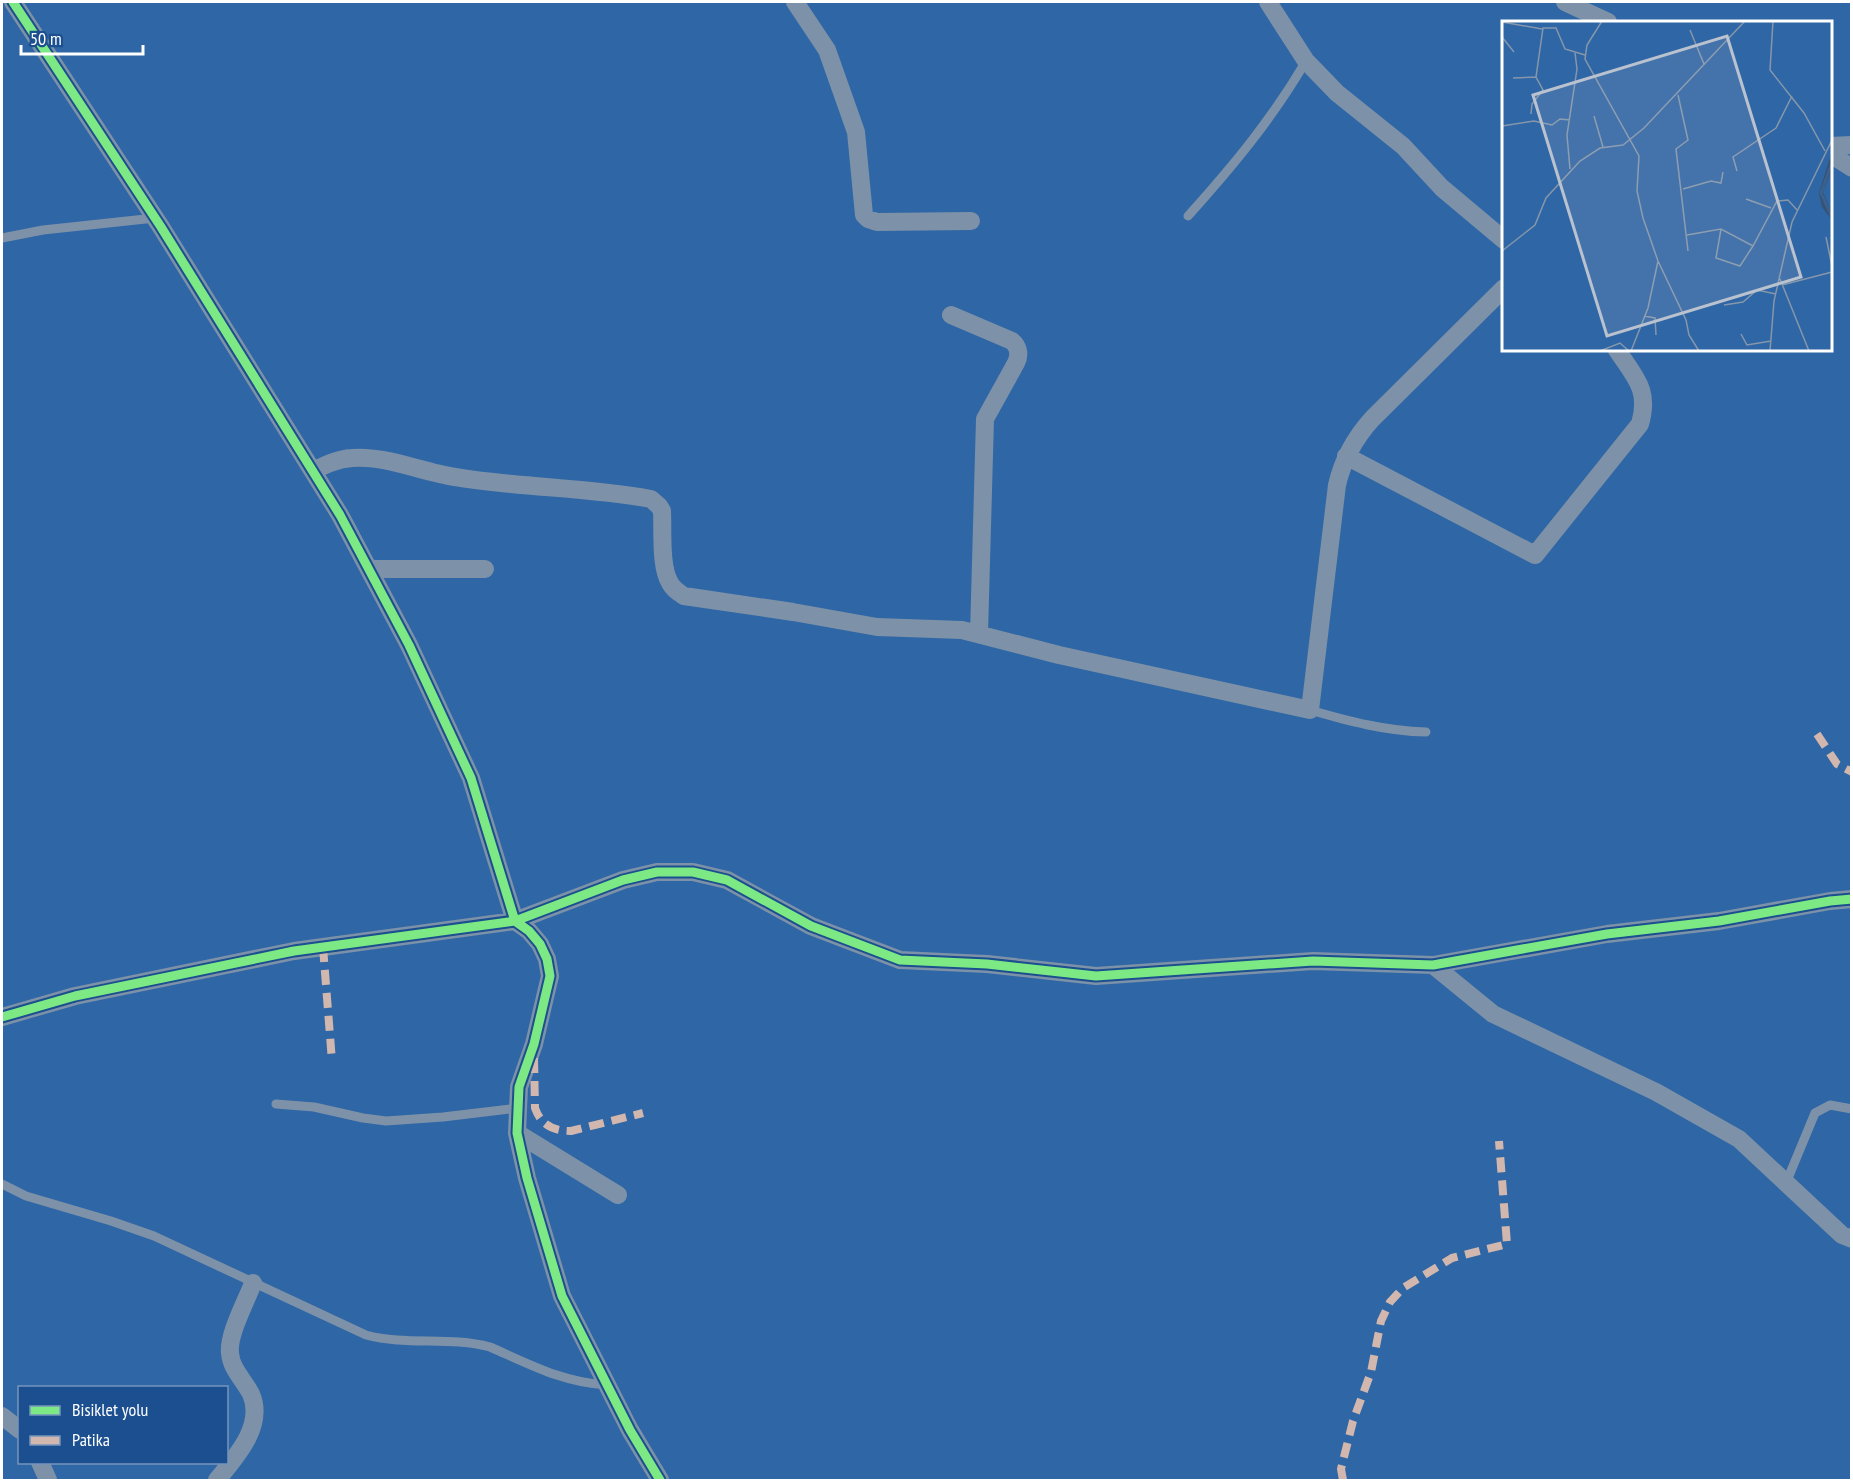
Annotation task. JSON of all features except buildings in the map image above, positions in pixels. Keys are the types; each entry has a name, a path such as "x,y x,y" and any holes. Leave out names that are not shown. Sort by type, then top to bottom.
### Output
{"street":[{"path":"13,2 155,218 340,515 409,645 471,778 515,921 529,930 540,944 547,959 550,976 534,1044 519,1087 517,1133 562,1296 630,1430 660,1480"},
{"path":"795,2 827,50 856,132 864,215 877,222 971,221"},
{"path":"1268,2 1306,61 1337,93 1403,146 1442,188 1502,239"},
{"path":"1565,2 1606,21"},
{"path":"1832,146 1851,145"},
{"path":"1832,155 1851,168"},
{"path":"313,471 332,462 352,458 373,459 455,477 651,499 662,511 665,572 675,590 684,596 877,627 962,630 1059,655 1310,710 1337,485 1346,456 1357,437 1372,419 1502,289"},
{"path":"951,315 1012,341 1016,344 1019,354 985,419 979,634"},
{"path":"1346,456 1535,555 1640,424 1644,409 1640,384 1618,351"},
{"path":"369,569 485,569"},
{"path":"2,1017 75,996 294,951 515,921 623,880 657,872 693,872 727,880 811,926 900,960 987,964 1096,976 1313,961 1433,965 1607,934 1719,921 1851,899"},
{"path":"1433,965 1493,1014 1656,1092 1739,1139 1842,1234 1851,1239"},
{"path":"517,1133 618,1195"},
{"path":"217,1480 246,1441 253,1421 251,1395 232,1364 229,1351 231,1338 253,1283"},
{"path":"2,1416 18,1428"},
{"path":"41,1464 48,1480"}],"lane":[{"path":"1188,216 1252,142 1306,61"},
{"path":"2,238 43,230 155,218"},
{"path":"1310,710 1376,728 1425,732"},
{"path":"276,1104 314,1107 363,1118 386,1120 443,1117 518,1108"},
{"path":"1786,1183 1815,1113 1830,1105 1851,1109"},
{"path":"2,1184 26,1196 153,1236 366,1335 403,1341 447,1340 480,1344 559,1377 590,1384 607,1385"}],"shaded area":[{"path":"2,2 1851,2 1851,1480 2,1480"}],"marked path":[{"path":"1817,734 1837,764 1852,772"},
{"path":"323,947 332,1061"},
{"path":"534,1058 535,1108 548,1126 571,1131 643,1113"},
{"path":"1343,1480 1341,1469 1353,1421 1371,1372 1381,1321 1390,1302 1403,1288 1452,1258 1507,1244 1499,1141"}],"cycle path":[{"path":"13,2 161,227 340,515 409,645 471,778 515,921 529,931 540,944 547,959 550,976 534,1044 519,1087 517,1133 527,1178 562,1296 630,1430 660,1480"},
{"path":"2,1017 75,996 294,951 515,921 623,880 657,872 693,872 727,880 811,926 900,960 987,964 1096,976 1313,961 1433,965 1607,934 1719,921 1852,899"}]}
